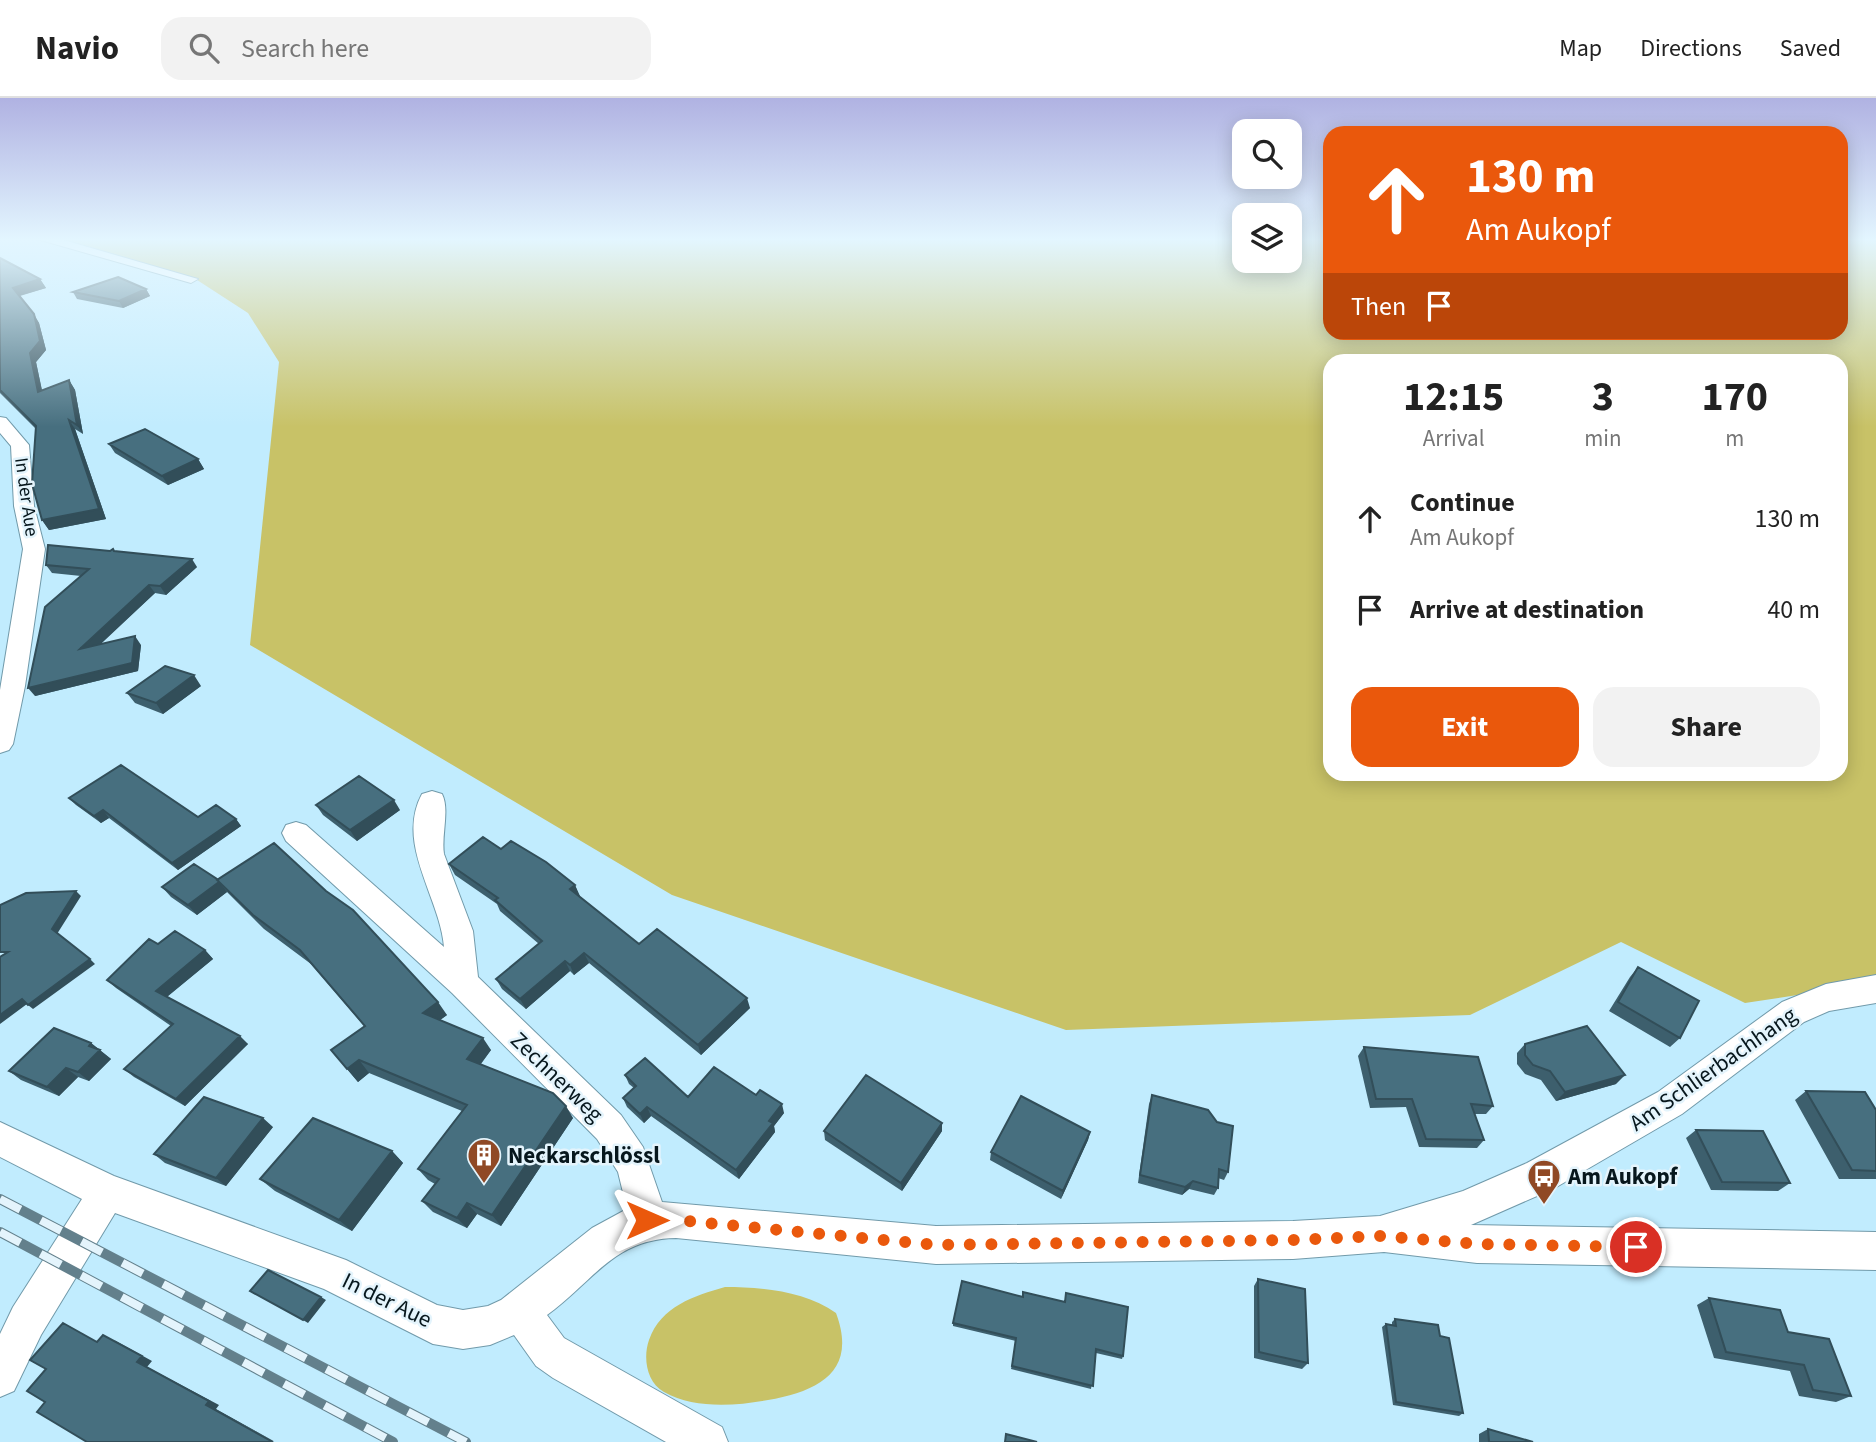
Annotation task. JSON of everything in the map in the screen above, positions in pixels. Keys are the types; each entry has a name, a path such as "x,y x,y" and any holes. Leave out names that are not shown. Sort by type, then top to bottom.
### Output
{"street":[{"name":"In der Aue","path":"0,422 20,445 24,506 34,549 6,688 0,744"},
{"path":"432,801 428,841 430,854 458,931 463,983"},
{"name":"Zechnerweg","path":"296,833 463,983 623,1144 640,1176 647,1220"},
{"name":"Am Schlierbachhang","path":"647,1220 676,1220 936,1245 1293,1240 1380,1236 1465,1209 1540,1176 1670,1103 1793,1012 1826,998 1876,989"},
{"name":"In der Aue","path":"0,1139 107,1192 298,1258 444,1328 476,1328 521,1312 608,1239 647,1220"},
{"path":"0,1377 27,1321 107,1192"},
{"path":"1380,1236 1478,1244 1876,1251"},
{"path":"521,1312 550,1352 567,1364 707,1442"}],"shaded area":[{"path":"231,302 1323,302 1323,340 1848,340 1848,302 1876,302 1876,983 1745,1003 1621,942 1470,1015 1066,1030 672,895 250,645 279,362 248,313"},
{"path":"725,1287 754,1288 797,1295 836,1313 842,1350 829,1375 803,1391 742,1404 701,1404 676,1397 658,1388 650,1376 646,1361 647,1347 654,1328 680,1304"}],"building":[{"path":"0,302 24,302 34,314 40,341 30,353 38,392 69,380 77,425 69,420 99,509 42,520 32,484 36,426 0,390"},
{"path":"145,429 198,459 162,476 109,444"},
{"path":"48,545 110,551 113,549 192,559 160,586 149,585 80,649 135,636 132,663 28,688 45,607 89,569 46,565"},
{"path":"165,666 194,675 156,703 127,693"},
{"path":"121,765 198,817 216,805 236,819 172,863 103,810 94,816 69,798"},
{"path":"359,776 394,800 350,830 316,805"},
{"path":"483,837 501,849 511,841 546,862 575,885 570,889 639,944 657,929 747,998 698,1045 584,953 570,965 565,961 520,999 496,979 542,941 495,900 498,898 449,864"},
{"path":"274,843 326,891 353,910 438,1002 423,1013 483,1038 467,1059 553,1093 566,1106 492,1215 467,1203 457,1218 422,1201 439,1179 418,1169 467,1105 359,1060 347,1069 331,1050 365,1026 300,950 253,915 217,880"},
{"path":"194,864 219,882 188,905 162,887"},
{"path":"76,891 52,929 90,959 28,1005 22,999 0,1015 0,957 8,952 0,952 0,905 26,893"},
{"path":"175,931 205,950 156,991 240,1036 176,1099 124,1069 173,1024 107,980 149,939 158,944"},
{"path":"1638,967 1699,1001 1680,1038 1618,1002"},
{"path":"1587,1026 1625,1075 1565,1092 1550,1071 1533,1065 1525,1055 1525,1044"},
{"path":"54,1028 91,1043 89,1046 100,1050 78,1072 66,1068 47,1087 9,1071"},
{"path":"1364,1047 1478,1057 1493,1106 1471,1104 1484,1140 1426,1139 1412,1099 1376,1099"},
{"path":"645,1058 688,1097 714,1067 756,1095 760,1090 782,1104 769,1121 773,1123 736,1170 647,1107 640,1114 623,1098 636,1086 625,1075"},
{"path":"866,1075 942,1123 901,1183 824,1131"},
{"path":"1806,1091 1865,1092 1876,1110 1876,1171 1852,1170"},
{"path":"1152,1095 1208,1110 1217,1122 1233,1126 1228,1172 1219,1169 1218,1188 1193,1181 1185,1187 1140,1175"},
{"path":"1021,1096 1090,1132 1063,1191 991,1152"},
{"path":"204,1097 263,1118 216,1178 154,1154"},
{"path":"313,1118 392,1151 339,1220 260,1179"},
{"path":"1696,1130 1763,1131 1790,1183 1722,1182"},
{"path":"268,1270 321,1297 303,1320 250,1291"},
{"path":"1258,1279 1305,1289 1308,1363 1259,1352"},
{"path":"962,1281 1023,1297 1023,1292 1065,1302 1066,1293 1128,1307 1123,1356 1096,1349 1093,1386 1012,1366 1016,1338 953,1323"},
{"path":"1709,1298 1780,1310 1788,1332 1829,1339 1851,1396 1813,1390 1804,1365 1726,1352"},
{"path":"1395,1319 1438,1325 1440,1336 1449,1338 1463,1413 1396,1402 1386,1324 1396,1326"},
{"path":"63,1323 97,1342 103,1335 142,1356 137,1362 209,1401 206,1405 273,1442 87,1442 37,1412 45,1402 27,1391 46,1369 30,1360"},
{"path":"1488,1429 1533,1442 1489,1442"},
{"path":"1006,1434 1037,1442 1005,1442"}],"railway":[{"path":"0,1199 466,1442"},
{"path":"0,1232 393,1442"}],"place":[{"name":"Neckarschlössl","path":"484,1185"},
{"name":"Am Aukopf","path":"1544,1206"}],"route":[{"path":"647,1220 676,1220 936,1245 1293,1240 1380,1236 1478,1244 1636,1247"}]}
